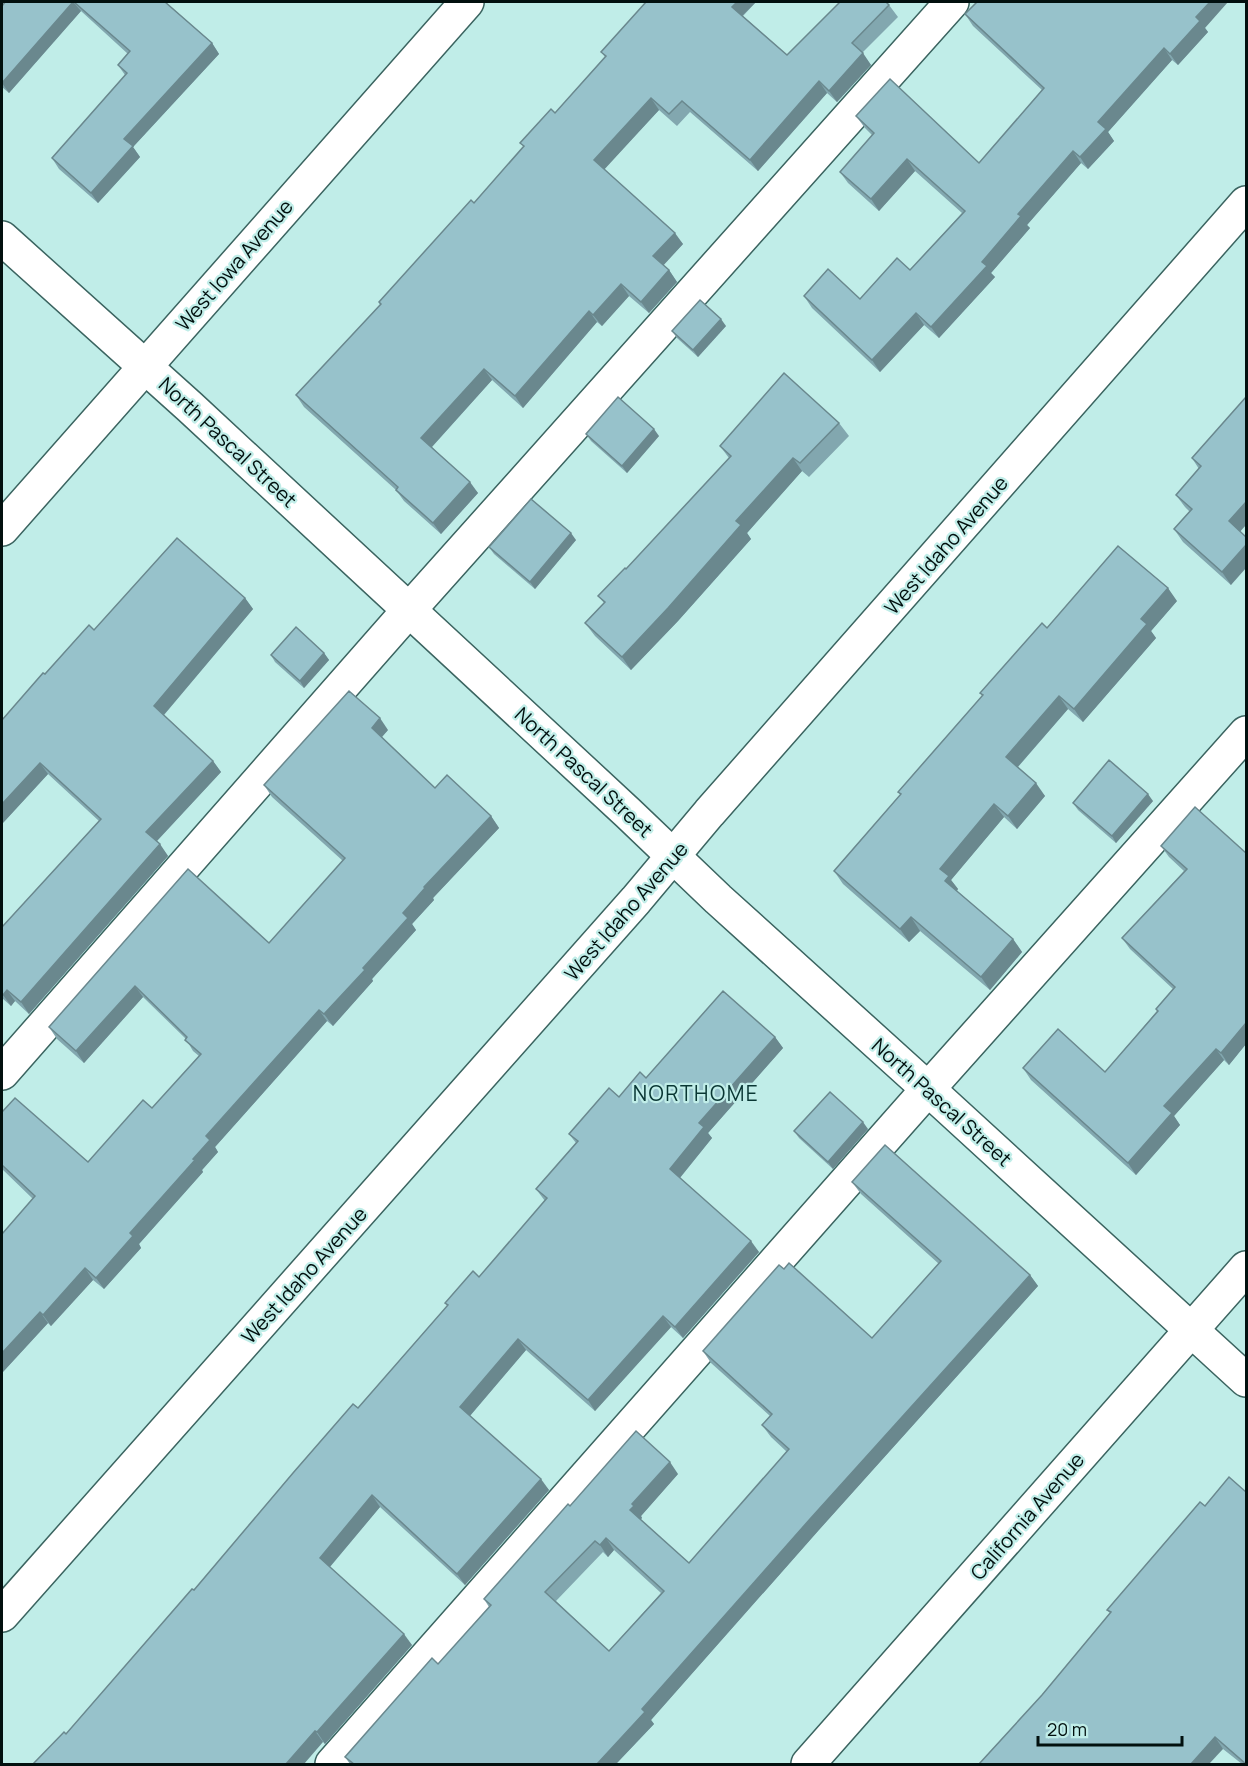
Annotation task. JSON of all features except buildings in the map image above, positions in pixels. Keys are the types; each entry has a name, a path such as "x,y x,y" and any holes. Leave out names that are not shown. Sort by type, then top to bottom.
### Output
{"street":[{"name":"West Iowa Avenue","path":"2,529 467,2"},
{"path":"2,1073 409,610 952,2"},
{"name":"West Idaho Avenue","path":"2,1615 674,857 725,795 1246,203"},
{"name":"North Pascal Street","path":"2,238 146,367 409,610 726,907 1246,1380"},
{"path":"332,1764 1246,733"},
{"name":"California Avenue","path":"808,1764 1246,1268"}],"district":[{"name":"NORTHOME","path":"696,1093"}]}
